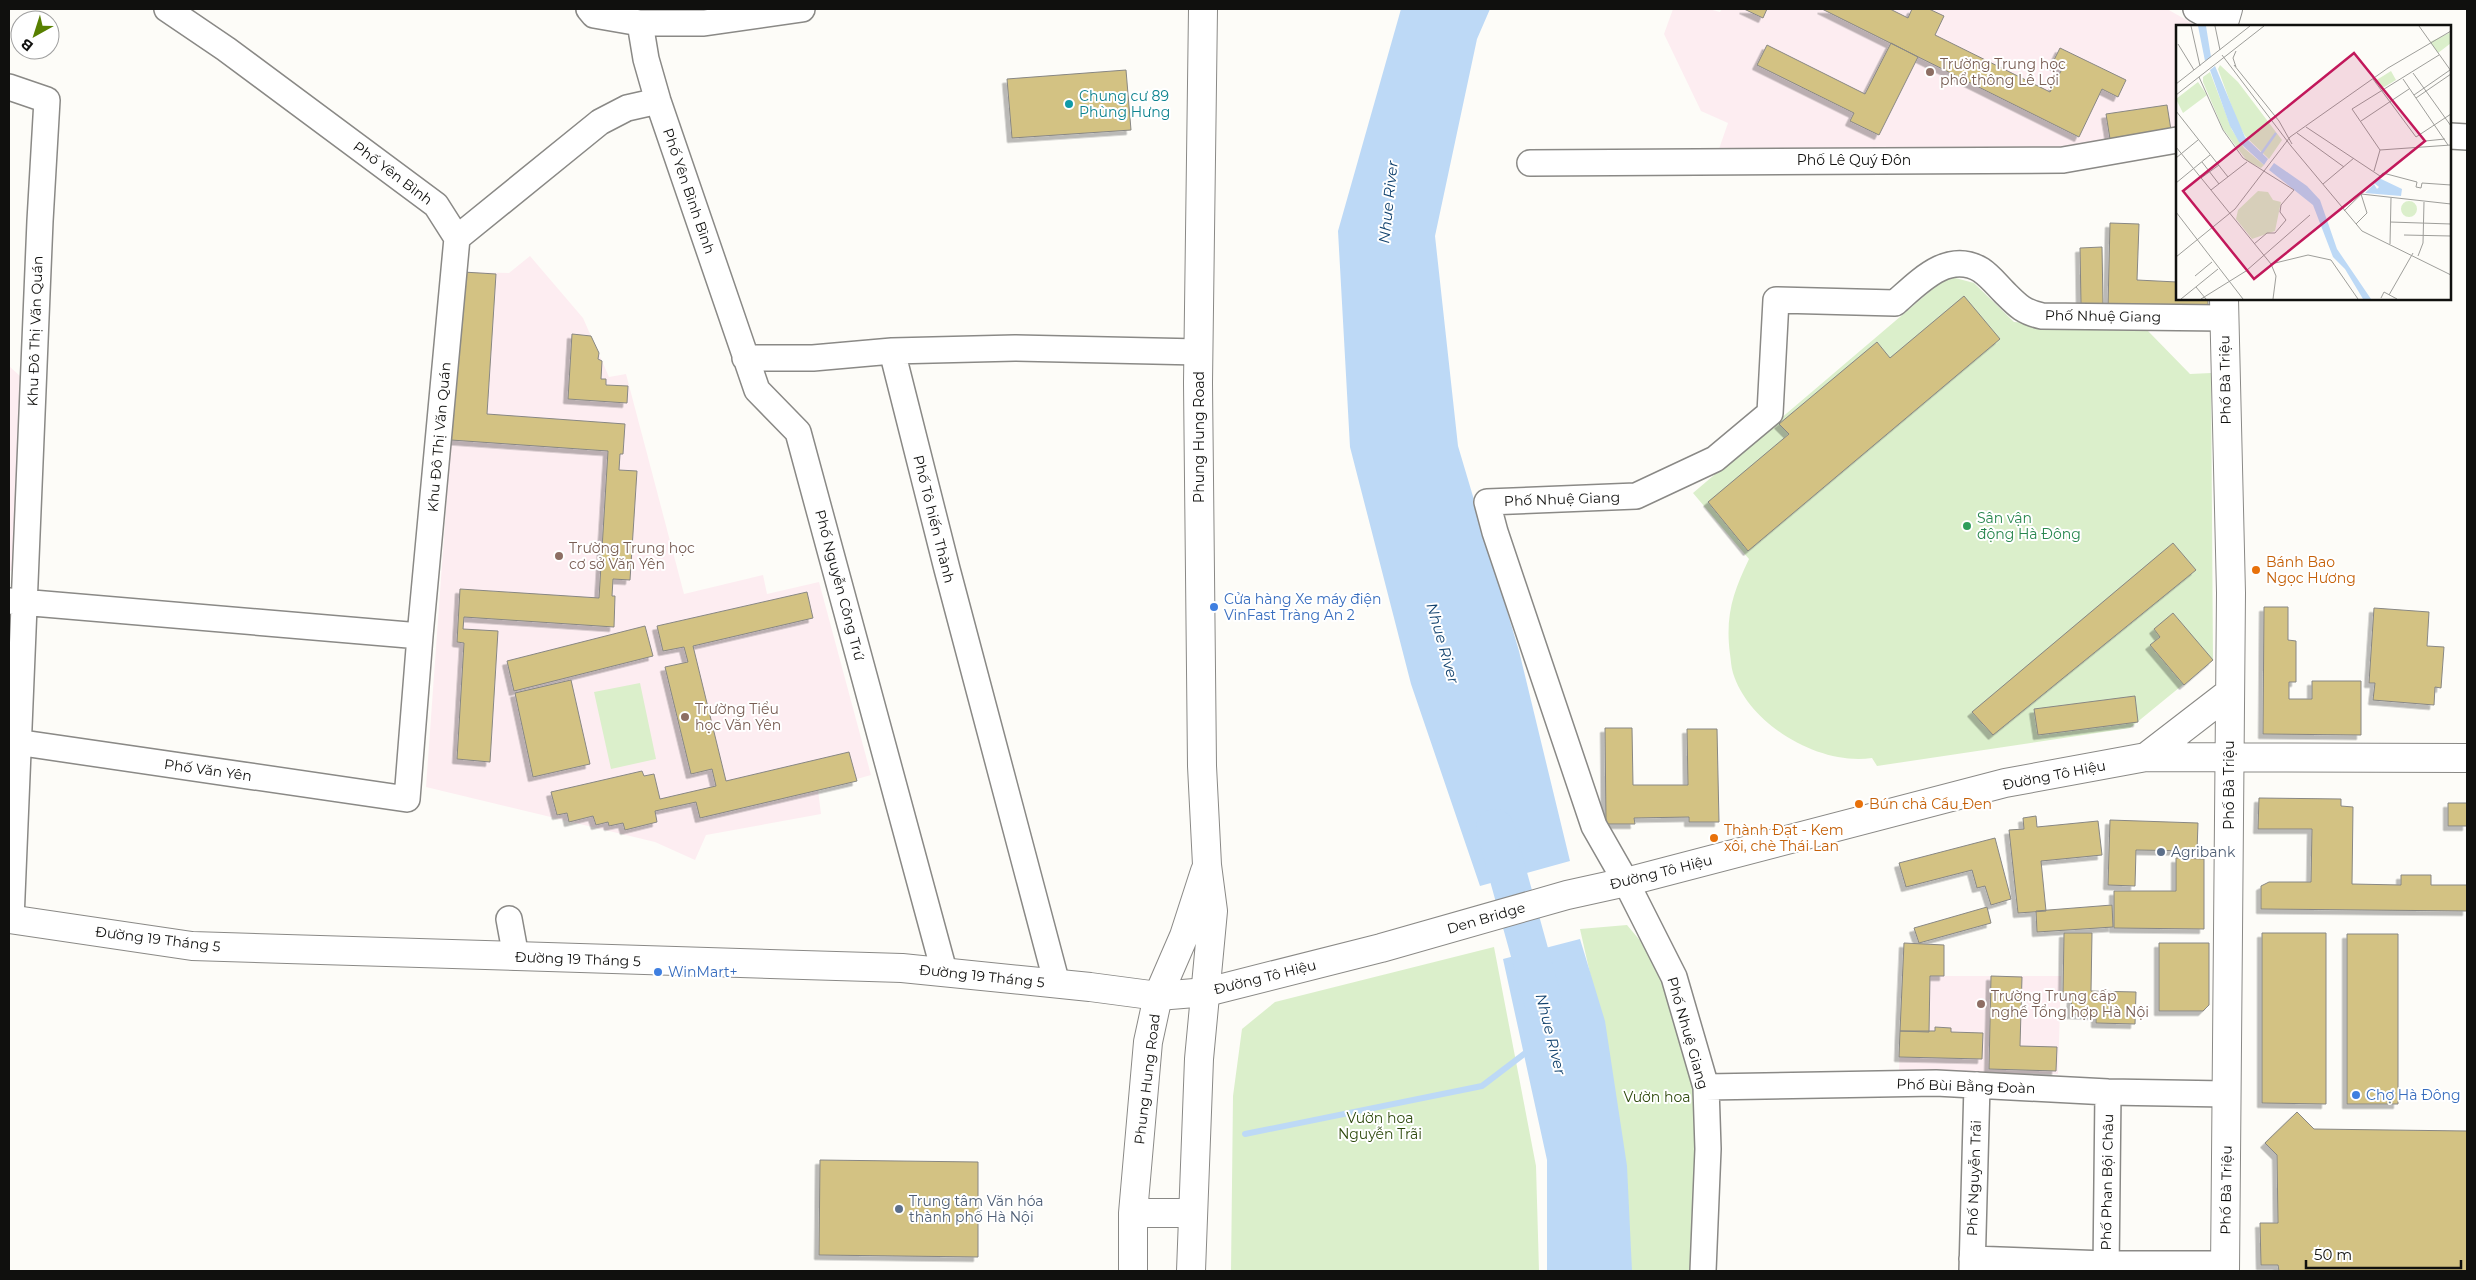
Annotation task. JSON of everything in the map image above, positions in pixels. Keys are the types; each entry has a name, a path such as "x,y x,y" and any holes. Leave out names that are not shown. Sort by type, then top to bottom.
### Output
{"street":[{"name":"Phố Yên Bình","path":"167,9 226,49 436,205 457,238"},
{"path":"589,9 594,15 640,23 704,23 802,9"},
{"name":"Phung Hung Road","path":"1191,1271 1199,1059 1207,992 1213,912 1207,865 1202,766 1199,352 1202,9"},
{"path":"2196,9 2224,20"},
{"name":"Phố Yên Bình Bình","path":"640,23 646,59 658,101 745,358"},
{"name":"Khu Đô Thị Văn Quán","path":"9,87 47,100 16,602 10,919"},
{"path":"457,238 600,122 627,108 658,101"},
{"path":"2451,136 2467,137"},
{"name":"Phố Lê Quý Đôn","path":"1530,163 2062,160 2176,140"},
{"name":"Khu Đô Thị Văn Quán","path":"407,799 420,636 457,238"},
{"name":"Phố Nhuệ Giang","path":"1703,1271 1708,1149 1706,1087 1674,977 1626,882 1594,826 1495,532 1488,502 1636,496 1715,459 1770,412 1776,300 1895,303 1928,274 1953,263 1966,262 1983,271 2026,312 2042,316 2224,308"},
{"name":"Phố Bà Triệu","path":"2224,308 2231,593 2225,1268"},
{"path":"745,358 813,358 892,350 1015,348 1199,352"},
{"name":"Phố Tô hiến Thành","path":"892,350 947,569 1057,984"},
{"name":"Phố Nguyễn Công Trứ","path":"745,358 757,390 798,432 944,971"},
{"path":"16,602 420,636"},
{"path":"2146,757 2229,693"},
{"name":"Phố Văn Yên","path":"14,742 407,799"},
{"name":"Đường Tô Hiệu","path":"1592,889 1626,882 2005,783 2146,757 2467,758"},
{"name":"Phung Hung Road","path":"1133,1271 1133,1213 1148,1042 1158,996 1184,936 1207,865"},
{"name":"Den Bridge","path":"1381,948 1592,889"},
{"name":"Đường 19 Tháng 5","path":"10,919 192,946 902,968 944,971 1158,996 1207,992"},
{"path":"508,919 516,957"},
{"name":"Đường Tô Hiệu","path":"1207,992 1381,948"},
{"name":"Phố Bùi Bằng Đoàn","path":"1706,1087 1936,1083 2108,1092 2226,1094"},
{"name":"Phố Nguyễn Trãi","path":"1972,1265 1977,1085"},
{"name":"Phố Phan Bội Châu","path":"2106,1267 2108,1092"},
{"path":"1133,1213 1193,1213"},
{"path":"1972,1265 2225,1268"}],"shaded area":[{"name":"Trường Trung học phổ thông Lê Lợi","path":"1673,9 1709,9 1720,12 1722,9 2167,9 2195,25 2176,25 2176,134 2095,146 2020,151 1719,149 1728,123 1701,111 1664,34"},
{"path":"530,256 583,318 609,377 626,374 684,594 763,575 767,594 819,582 871,775 818,790 821,814 706,835 695,860 655,842 426,787 463,272 509,273"},
{"path":"9,366 20,376 15,567 9,572"},
{"name":"Trường Trung cấp nghề Tổng hợp Hà Nội","path":"1904,943 1944,945 1944,976 2061,976 2058,1074 1899,1071"}],"green space":[{"name":"Sân vận động Hà Đông","path":"1948,276 1974,283 2014,322 2148,331 2190,374 2211,373 2213,660 2130,728 1877,766 1872,758 1852,759 1831,755 1809,748 1789,738 1770,725 1741,692 1732,668 1729,628 1735,594 1749,559 1693,493"},
{"path":"640,683 656,759 611,769 594,692"},
{"name":"Vườn hoa","path":"1627,925 1670,976 1699,1087 1698,1271 1631,1271 1626,1185 1621,1142 1599,1014 1580,929"},
{"name":"Vườn hoa Nguyễn Trãi","path":"1494,947 1536,1166 1539,1271 1231,1271 1233,1096 1242,1029 1275,1002"}],"water":[{"path":"1401,9 1490,9 1477,39 1435,236 1458,446 1519,651 1570,861 1480,886 1411,684 1350,447 1338,231"},
{"path":"1580,939 1605,1021 1627,1166 1632,1271 1547,1271 1547,1160 1503,959"}],"building":[{"path":"1744,9 1767,9 1763,18"},
{"path":"1822,9 1890,9 1908,18 1912,9 1929,9 1944,16 1935,35 2050,92 2062,69 2052,64 2060,48 2126,80 2118,97 2102,89 2079,137"},
{"path":"1891,43 1918,57 1879,135 1850,121 1854,113 1757,65 1767,45 1865,94"},
{"name":"Chung cư 89 Phùng Hưng","path":"1126,70 1131,130 1012,138 1007,79"},
{"path":"2167,105 2171,130 2110,139 2106,114"},
{"path":"2110,223 2139,224 2137,280 2176,282 2176,300 2208,300 2208,310 2108,307"},
{"path":"2102,247 2103,304 2081,304 2080,248"},
{"path":"463,272 496,274 487,414 625,424 623,454 620,454 619,470 637,471 630,580 613,579 612,596 615,596 614,627 464,617 463,629 498,631 490,762 457,759 464,643 457,642 460,589 599,598 608,451 451,440"},
{"path":"1964,296 2000,339 1748,551 1708,502 1789,434 1779,424 1877,342 1890,358"},
{"path":"572,334 591,336 599,353 598,359 602,361 601,379 606,379 606,385 628,386 627,403 568,399"},
{"path":"2173,543 2196,570 1993,735 1972,712"},
{"path":"807,592 813,618 693,646 726,781 849,752 857,781 700,818 696,802 655,811 657,822 625,830 623,823 609,826 608,822 596,825 593,816 569,822 567,813 557,815 551,792 642,771 644,776 654,774 660,799 716,786 712,769 691,774 665,667 688,662 684,647 663,651 657,626"},
{"path":"2264,607 2288,607 2288,640 2296,641 2296,682 2289,682 2289,699 2312,699 2312,681 2361,681 2361,735 2263,734"},
{"path":"2374,608 2429,612 2427,646 2444,647 2441,688 2435,687 2434,705 2373,700 2375,683 2369,683"},
{"path":"2173,613 2213,660 2184,685 2150,645 2160,637 2154,629"},
{"path":"645,626 653,656 514,691 507,661"},
{"path":"571,680 590,764 533,777 515,693"},
{"path":"2135,696 2138,722 2038,735 2034,709"},
{"path":"1605,728 1632,728 1633,785 1688,785 1687,729 1717,729 1719,822 1689,822 1689,817 1634,818 1635,824 1606,824"},
{"path":"2259,798 2341,799 2341,806 2353,807 2352,884 2401,885 2401,875 2431,875 2431,885 2467,885 2467,911 2261,909 2261,886 2269,882 2311,882 2312,829 2258,829"},
{"path":"2448,803 2467,803 2467,826 2448,826"},
{"path":"2036,816 2037,827 2098,821 2102,855 2041,861 2046,911 2018,913 2009,830 2024,829 2023,818"},
{"path":"2110,820 2198,823 2197,851 2136,850 2135,886 2108,885"},
{"path":"1995,838 2011,899 1991,905 1985,886 1977,888 1972,870 1906,887 1899,863"},
{"path":"2176,858 2204,859 2204,929 2114,928 2114,891 2176,891"},
{"path":"2112,905 2113,927 2037,932 2036,911"},
{"path":"1987,907 1991,923 1919,943 1914,928"},
{"path":"2064,933 2092,933 2091,991 2136,992 2135,1024 2096,1023 2096,1015 2071,1014 2072,994 2063,994"},
{"path":"2262,933 2326,933 2326,1104 2262,1103"},
{"path":"2347,934 2398,934 2398,1104 2347,1104"},
{"path":"1904,943 1944,945 1944,976 1930,976 1929,1032 1900,1031"},
{"path":"2159,943 2209,943 2209,1005 2203,1011 2159,1011"},
{"path":"1991,976 2022,977 2020,1046 2057,1047 2056,1071 1989,1069"},
{"path":"1935,1027 1951,1028 1951,1032 1983,1033 1982,1059 1899,1057 1900,1031 1935,1031"},
{"path":"2297,1112 2314,1129 2467,1131 2467,1271 2279,1271 2278,1265 2261,1265 2260,1223 2278,1223 2277,1155 2265,1143"},
{"name":"Trung tâm Văn hóa thành phố Hà Nội","path":"820,1160 978,1162 978,1257 819,1255"}],"waterway":[{"name":"Nhue River","path":"1495,828 1543,1001"},
{"path":"1245,1134 1482,1086 1528,1051"}],"place":[{"name":"Trường Trung học phổ thông Lê Lợi","path":"1930,72"},
{"name":"Chung cư 89 Phùng Hưng","path":"1069,104"},
{"name":"Sân vận động Hà Đông","path":"1967,526"},
{"name":"Trường Trung học cơ sở Văn Yên","path":"559,556"},
{"name":"Bánh Bao Ngọc Hương","path":"2256,570"},
{"name":"Cửa hàng Xe máy điện VinFast Tràng An 2","path":"1214,607"},
{"name":"Trường Tiểu học Văn Yên","path":"685,717"},
{"name":"Bún chả Cầu Đen","path":"1859,804"},
{"name":"Thành Đạt - Kem xôi, chè Thái Lan","path":"1714,838"},
{"name":"Agribank","path":"2161,852"},
{"name":"WinMart+","path":"658,972"},
{"name":"Trường Trung cấp nghề Tổng hợp Hà Nội","path":"1981,1004"},
{"name":"Chợ Hà Đông","path":"2356,1095"},
{"name":"Trung tâm Văn hóa thành phố Hà Nội","path":"899,1209"}]}
